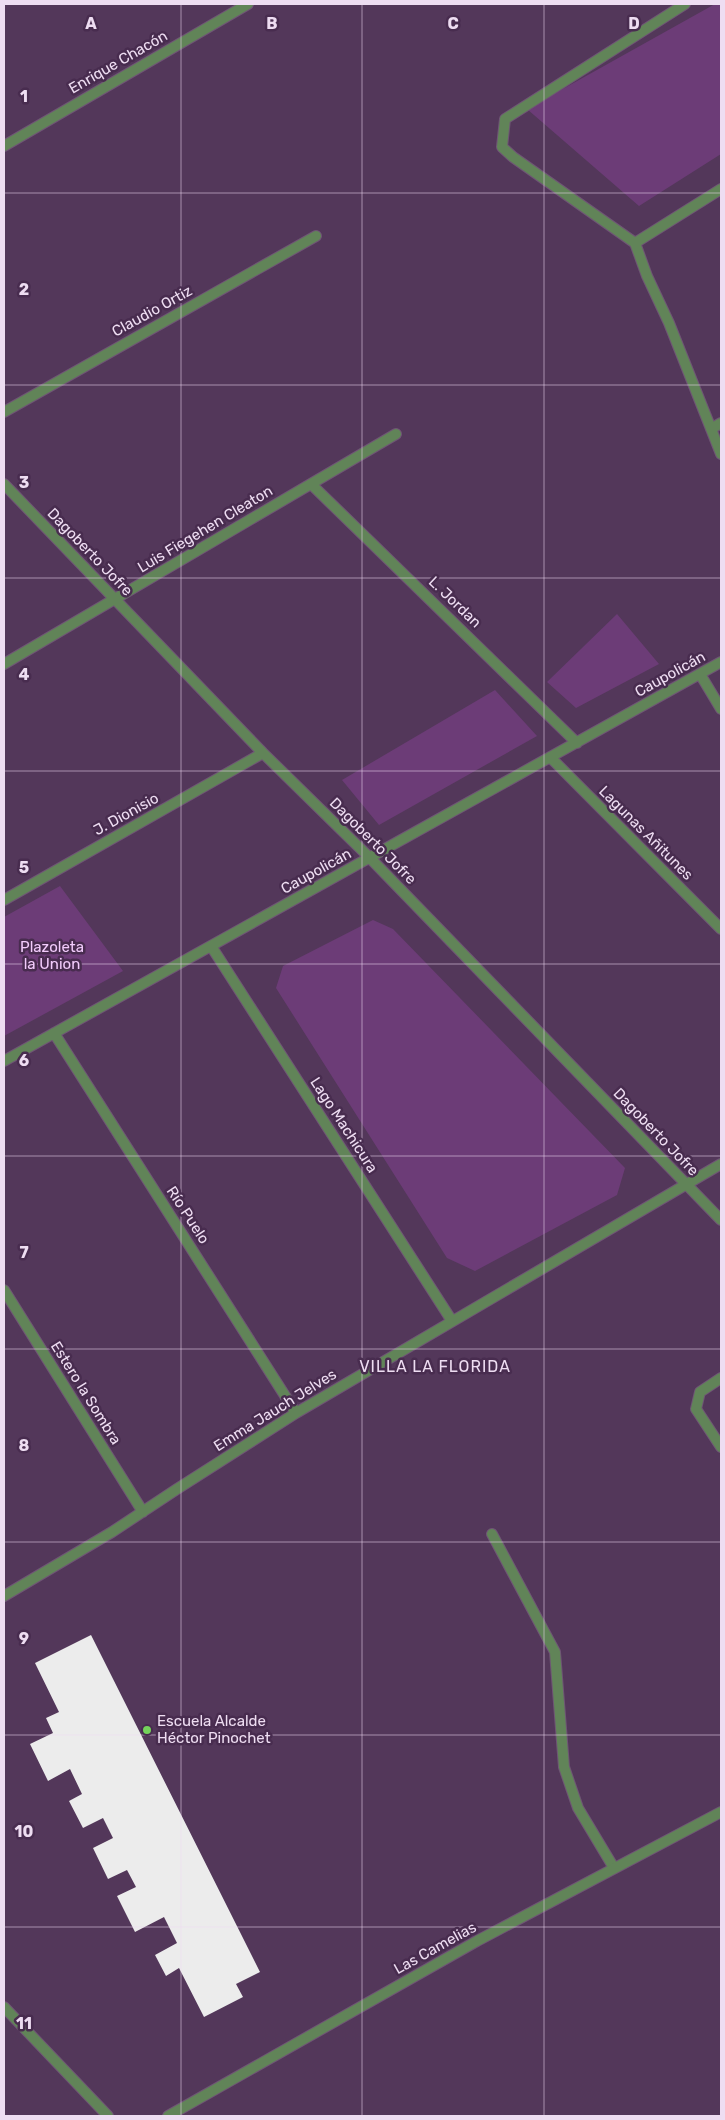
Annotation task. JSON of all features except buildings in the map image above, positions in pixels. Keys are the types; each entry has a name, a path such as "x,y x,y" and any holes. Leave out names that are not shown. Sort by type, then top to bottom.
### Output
{"street":[{"name":"Enrique Chacón","path":"4,146 248,4"},
{"path":"685,4 505,119 502,147 512,157 635,243 721,454"},
{"path":"635,243 721,190"},
{"name":"Claudio Ortiz","path":"4,412 316,236"},
{"path":"711,429 721,423"},
{"name":"Luis Fiegehen Cleaton","path":"4,664 396,434"},
{"name":"Dagoberto Jofre","path":"4,484 263,754 370,858 721,1220"},
{"name":"L. Jordan","path":"311,484 577,743"},
{"name":"Caupolicán","path":"4,1061 721,662"},
{"path":"700,674 721,709"},
{"name":"J. Dionisio","path":"4,900 263,754"},
{"name":"Lagunas Añitunes","path":"550,757 721,929"},
{"name":"Lago Machicura","path":"211,946 452,1321"},
{"name":"Río Puelo","path":"54,1033 296,1413"},
{"name":"Emma Jauch Jelves","path":"4,1596 112,1532 296,1413 721,1164"},
{"name":"Estero la Sombra","path":"4,1290 143,1512"},
{"path":"721,1378 700,1392 696,1409 721,1447"},
{"path":"492,1534 555,1652 564,1767 578,1808 614,1868"},
{"name":"Las Camelias","path":"168,2116 477,1941 721,1812"},
{"path":"4,2006 108,2116"}],"green space":[{"path":"715,4 721,4 721,154 639,206 527,109"},
{"path":"617,614 659,664 576,708 547,682"},
{"path":"495,690 537,736 379,825 342,780"},
{"name":"Plazoleta la Union","path":"60,886 123,971 4,1036 4,917"},
{"path":"373,920 393,929 625,1168 617,1195 475,1271 447,1258 276,988 283,966"}],"place":[{"name":"Escuela Alcalde Héctor Pinochet","path":"147,1730"}],"district":[{"name":"VILLA LA FLORIDA","path":"435,1366"}]}
